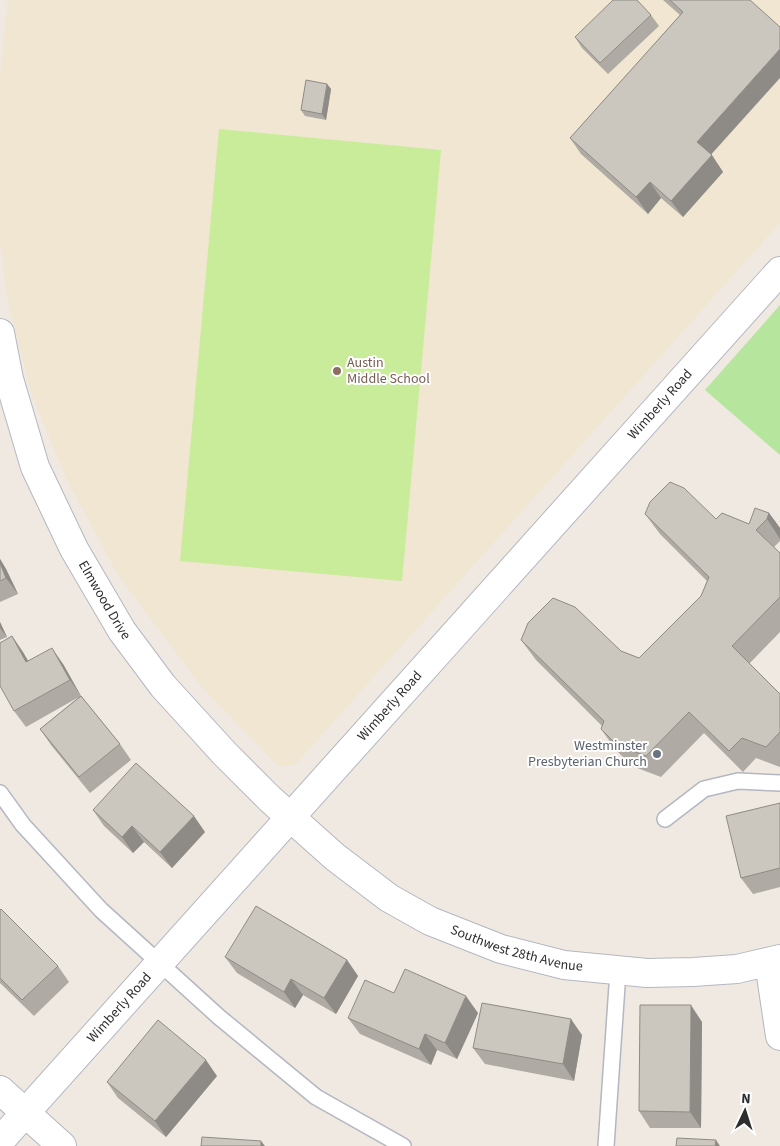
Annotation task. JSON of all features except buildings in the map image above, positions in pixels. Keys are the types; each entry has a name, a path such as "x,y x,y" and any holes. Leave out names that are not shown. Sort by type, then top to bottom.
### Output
{"main road":[{"name":"Wimberly Road","path":"0,1141 780,271"},
{"name":"Elmwood Drive","path":"0,333 9,379 35,467 74,548 122,631 163,686 188,714 225,754 291,817"},
{"name":"Southwest 28th Avenue","path":"291,817 335,857 381,892 430,921 502,949 564,965 618,971 692,972 737,969 774,961"},
{"path":"774,961 780,1036"},
{"path":"0,1090 62,1146"}],"lane":[{"path":"665,819 704,789 738,781 780,784"},
{"path":"0,793 23,825 101,910 219,1017 316,1098 403,1146"},
{"path":"606,1146 618,971"}],"shaded area":[{"name":"Austin Middle School","path":"8,0 780,0 780,223 295,765 279,766 205,691 118,575 67,480 32,396 7,297 0,241 0,75"}],"green space":[{"path":"219,129 441,150 402,581 180,561"},
{"path":"780,305 780,455 705,390"}],"place":[{"name":"Austin Middle School","path":"337,371"},
{"name":"Westminster Presbyterian Church","path":"657,754"}]}
